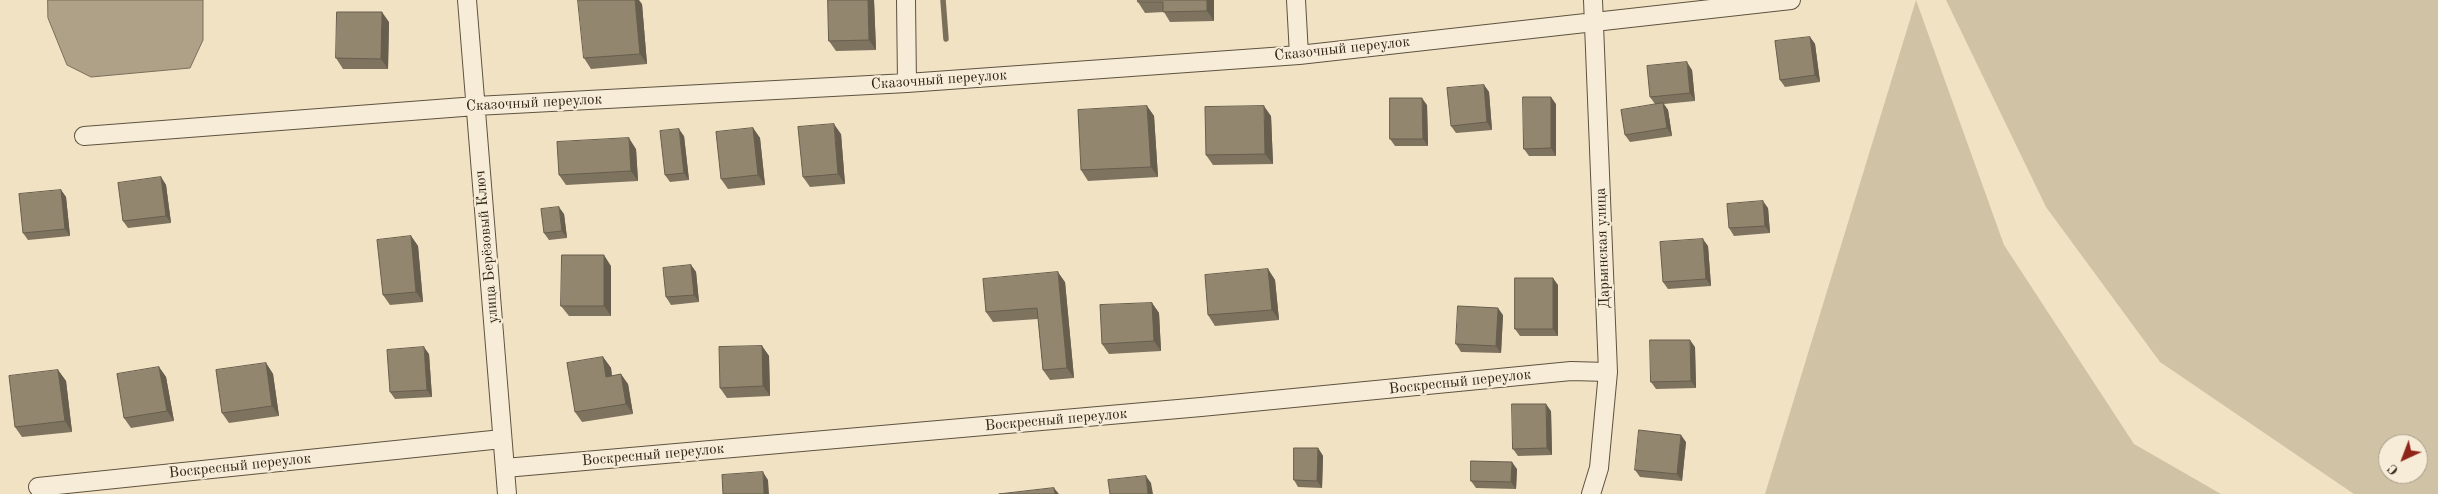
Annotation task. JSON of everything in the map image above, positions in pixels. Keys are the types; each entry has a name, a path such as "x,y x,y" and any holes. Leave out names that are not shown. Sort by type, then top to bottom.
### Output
{"street":[{"name":"улица Берёзовый Ключ","path":"467,0 507,494"},
{"path":"906,0 907,83"},
{"path":"1296,0 1299,55"},
{"name":"Дарьинская улица","path":"1591,494 1600,468 1608,372 1593,0"},
{"name":"Сказочный переулок","path":"84,136 476,106 907,83 1299,55 1791,0"},
{"name":"Воскресный переулок","path":"505,468 1201,407 1570,371 1608,372"},
{"name":"Воскресный переулок","path":"38,486 502,439"}],"shaded area":[{"path":"48,0 203,0 203,40 190,68 91,77 67,65 48,18"},
{"path":"1916,0 2004,245 2134,444 2221,494 1765,494"},
{"path":"1946,0 2438,0 2438,494 2354,494 2160,362 2046,207"}],"building":[{"path":"578,0 635,0 640,54 584,58"},
{"path":"828,0 868,0 869,40 829,41"},
{"path":"1138,0 1207,0 1207,11 1163,12 1163,2 1138,2"},
{"path":"337,12 382,12 381,59 336,58"},
{"path":"1810,37 1815,75 1780,80 1775,41"},
{"path":"1687,62 1690,93 1650,97 1647,66"},
{"path":"1484,85 1487,122 1451,126 1447,88"},
{"path":"1523,97 1551,97 1551,148 1524,149"},
{"path":"1390,98 1422,98 1423,139 1390,139"},
{"path":"1663,103 1667,128 1625,135 1621,110"},
{"path":"1147,106 1151,167 1081,170 1078,110"},
{"path":"1264,106 1265,154 1206,155 1205,107"},
{"path":"834,124 838,174 803,177 798,127"},
{"path":"753,128 758,175 721,179 716,132"},
{"path":"679,129 684,173 665,175 660,131"},
{"path":"629,138 631,171 559,175 557,142"},
{"path":"161,177 166,216 123,221 118,183"},
{"path":"61,190 65,229 23,233 19,194"},
{"path":"1763,201 1765,226 1729,228 1727,204"},
{"path":"559,207 562,231 544,233 541,209"},
{"path":"411,236 416,292 383,295 377,240"},
{"path":"1703,239 1706,279 1663,282 1660,242"},
{"path":"562,255 604,255 604,306 561,306"},
{"path":"691,265 694,295 666,297 663,268"},
{"path":"1268,269 1272,310 1208,315 1205,275"},
{"path":"1058,272 1067,368 1043,370 1037,308 986,312 983,279"},
{"path":"1515,278 1553,278 1553,329 1515,329"},
{"path":"1152,303 1154,341 1102,344 1100,305"},
{"path":"1458,306 1498,308 1496,346 1456,344"},
{"path":"1650,340 1690,340 1691,381 1651,382"},
{"path":"762,346 763,386 720,388 719,347"},
{"path":"424,347 427,390 390,392 387,350"},
{"path":"603,357 606,377 621,374 626,404 575,412 567,363"},
{"path":"266,363 272,406 222,413 216,370"},
{"path":"159,367 167,411 124,418 117,374"},
{"path":"58,370 65,421 15,427 9,376"},
{"path":"1512,404 1546,404 1547,448 1513,449"},
{"path":"1639,430 1681,435 1677,474 1635,470"},
{"path":"1294,448 1318,448 1317,481 1294,480"},
{"path":"1471,461 1512,462 1511,482 1471,481"},
{"path":"763,472 764,494 723,494 722,475"},
{"path":"1146,476 1148,494 1110,494 1108,480"},
{"path":"1054,488 1055,494 999,494"}],"waterway":[{"path":"943,0 946,39"}]}
